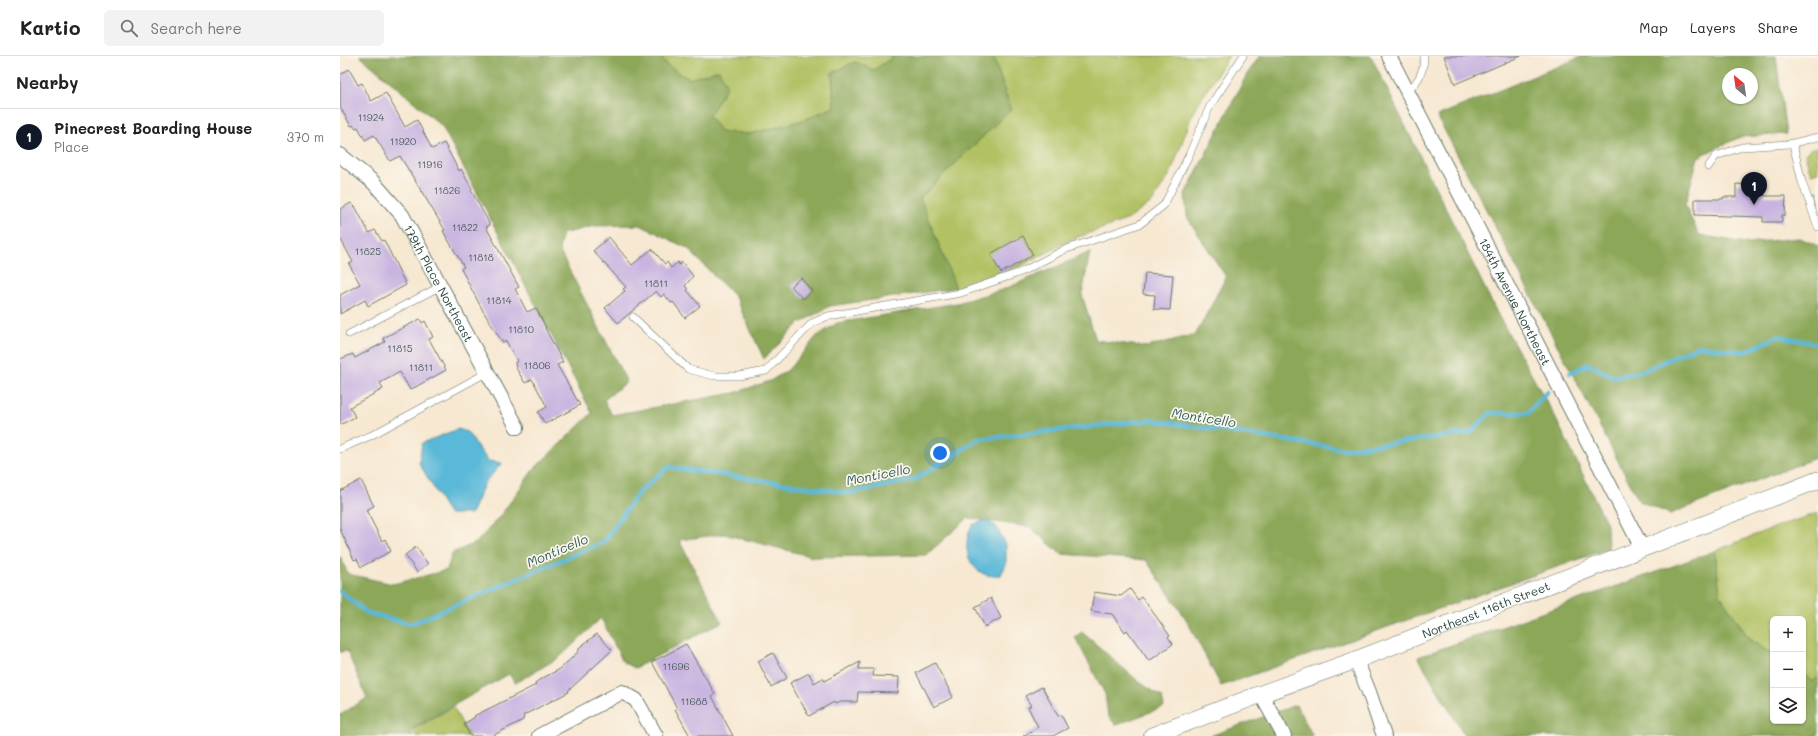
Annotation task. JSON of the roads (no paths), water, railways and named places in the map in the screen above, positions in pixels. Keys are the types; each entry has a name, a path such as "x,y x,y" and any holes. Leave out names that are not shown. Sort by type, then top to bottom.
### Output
{"street":[{"name":"184th Avenue Northeast","path":"1389,56 1642,548"},
{"name":"179th Place Northeast","path":"340,155 373,182 402,214 517,427"},
{"name":"Northeast 116th Street","path":"1152,736 1261,694 1356,660 1818,480"},
{"path":"1356,660 1384,736"},
{"path":"539,736 622,692 636,700 656,736"},
{"path":"1261,694 1284,736"}],"lane":[{"path":"633,317 688,369 714,376 739,376 766,371 812,324 828,316 961,294 1021,272 1064,250 1140,224 1164,205 1189,155 1210,106 1243,56"},
{"path":"1407,92 1416,84 1423,70 1424,56"},
{"path":"1708,167 1716,156 1742,147 1793,144 1818,137"},
{"path":"1793,144 1802,182 1818,227"},
{"path":"349,334 441,286"},
{"path":"340,449 372,435 488,372"}],"water":[{"path":"458,429 467,432 488,461 502,463 484,484 471,514 449,514 419,463 422,443"},
{"path":"986,520 996,526 1006,544 1006,565 1000,576 984,574 973,565 969,559 967,539 972,525"}],"waterway":[{"name":"Monticello","path":"1570,373 1589,364 1613,377 1643,371 1698,346 1745,352 1778,336 1818,344"},
{"name":"Monticello","path":"340,591 367,613 411,624 604,542 638,493 668,467 849,493 914,480 979,439 1151,420 1344,449 1470,433 1490,413 1528,413 1547,392"}],"place":[{"name":"Pinecrest Boarding House","path":"1754,205"}]}
